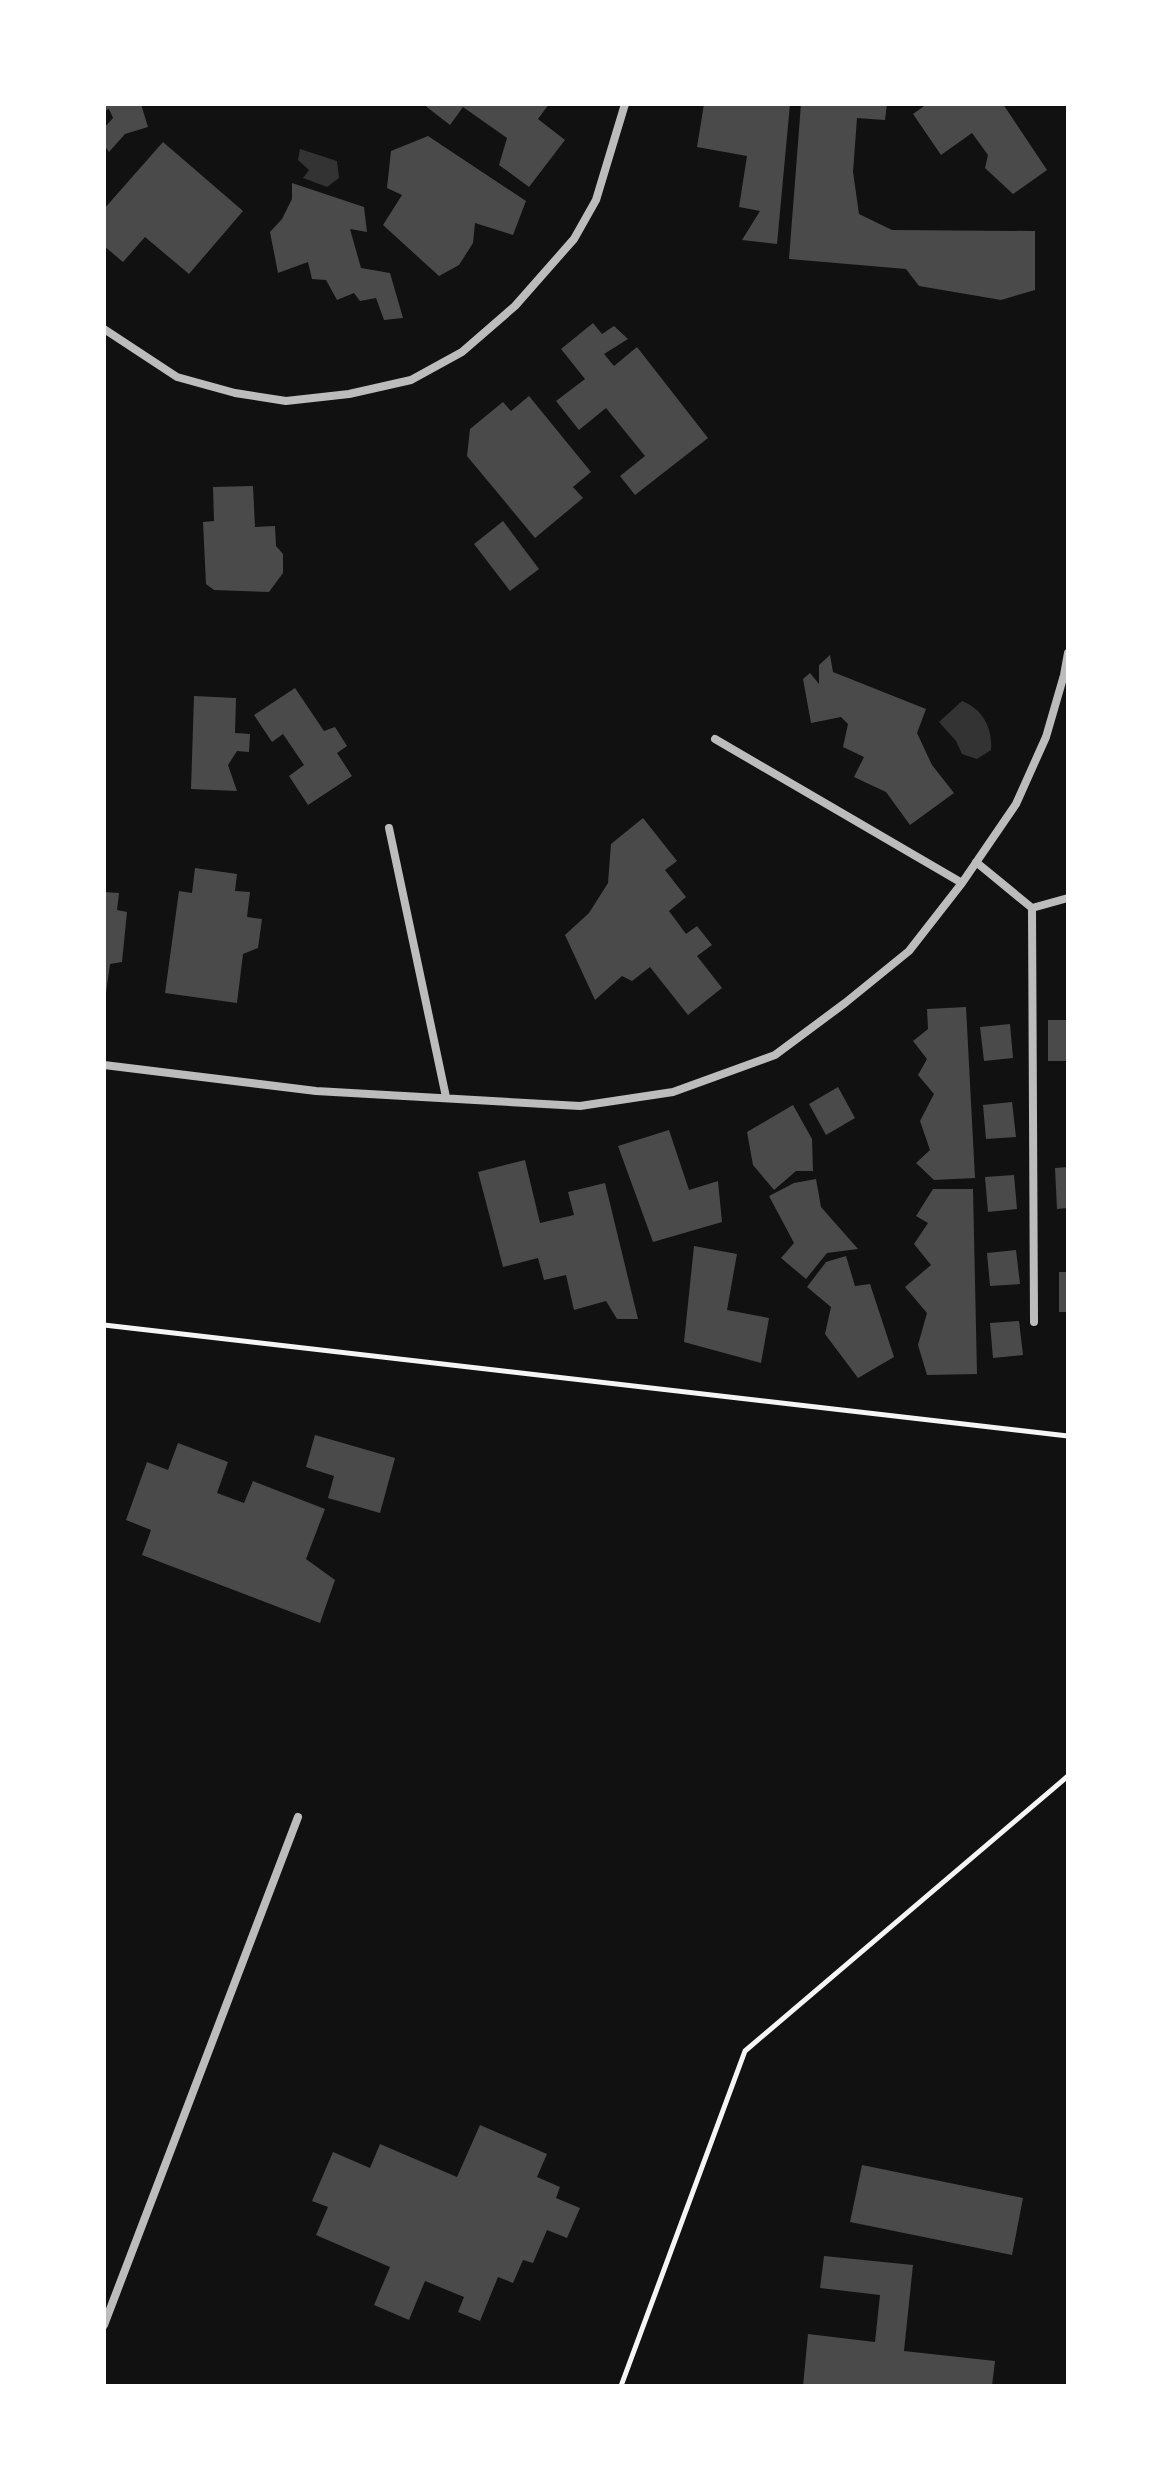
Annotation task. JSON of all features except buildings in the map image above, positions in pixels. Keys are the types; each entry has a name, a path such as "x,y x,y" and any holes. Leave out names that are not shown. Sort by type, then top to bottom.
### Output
{"street":[{"path":"104,329 177,377 235,393 286,401 349,394 411,380 462,352 515,306 574,239 596,200 625,104"},
{"path":"104,1065 316,1091 580,1106 673,1092 775,1055 909,951 962,883 1016,804 1046,737 1068,653"},
{"path":"715,739 962,883"},
{"path":"389,828 446,1097"},
{"path":"976,862 1032,908"},
{"path":"1032,908 1068,898"},
{"path":"1032,908 1034,1322"},
{"path":"104,2325 298,1817"}],"path":[{"path":"104,1325 1068,1436"},
{"path":"621,2386 745,2051 1068,1776"}],"shaded area":[{"path":"300,149 337,161 339,178 327,187 303,178 309,170 298,160"},
{"path":"962,701 981,714 990,735 991,750 977,759 962,754 956,741 939,722"}]}
